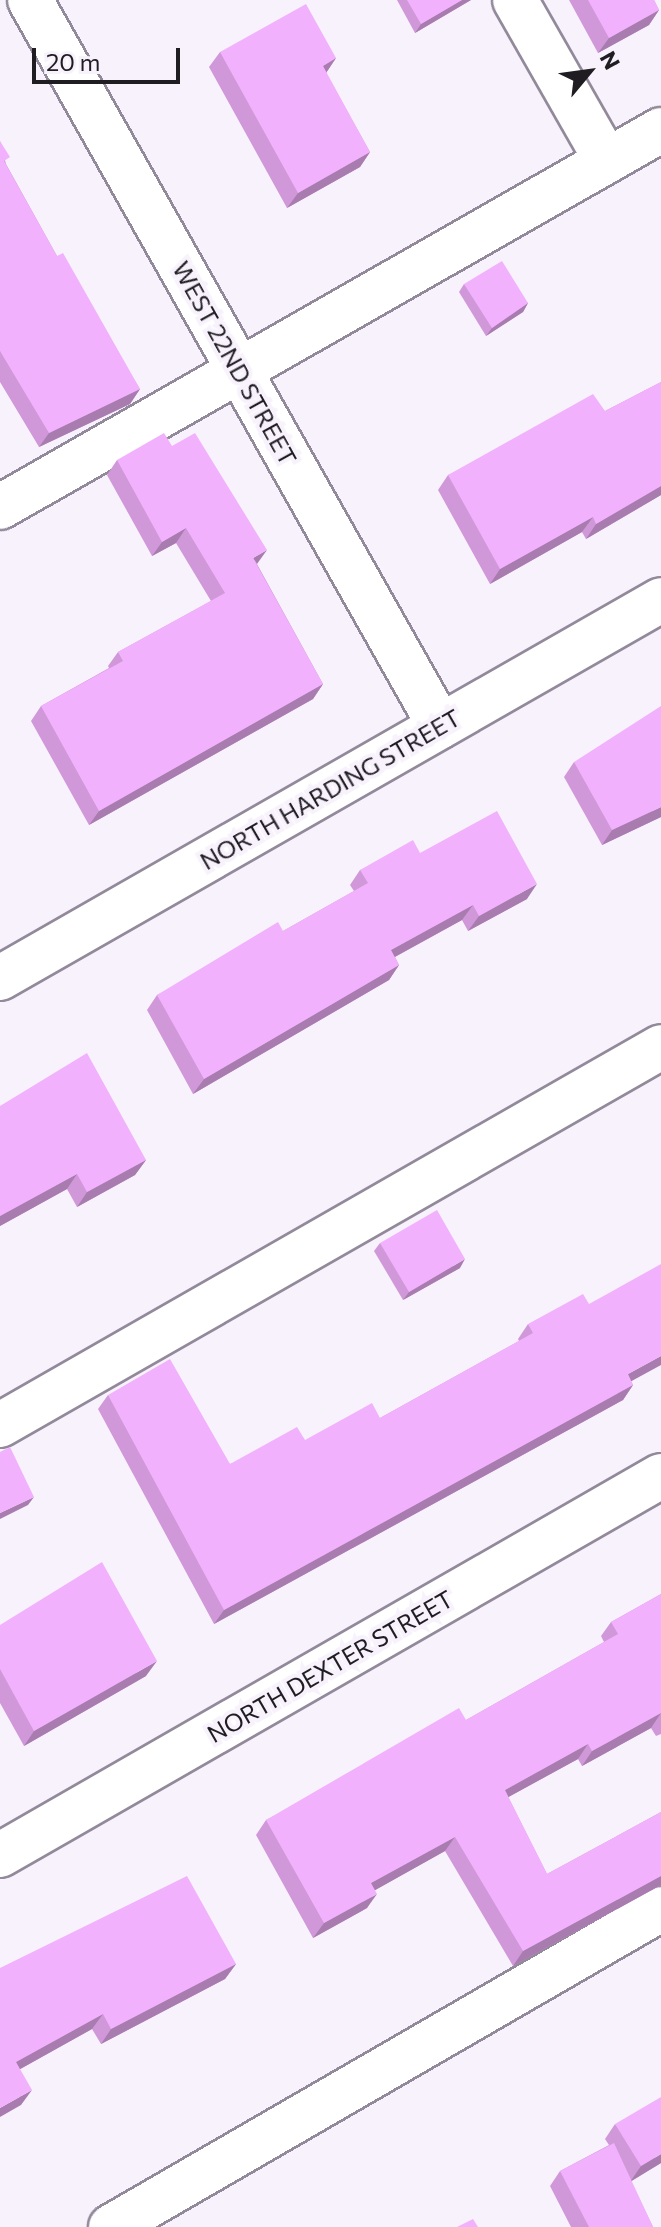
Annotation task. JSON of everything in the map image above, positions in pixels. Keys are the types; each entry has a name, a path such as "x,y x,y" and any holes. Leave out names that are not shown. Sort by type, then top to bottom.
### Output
{"street":[{"name":"WEST 22ND STREET","path":"30,0 440,726"},
{"path":"515,0 607,161"},
{"path":"0,507 661,130"},
{"name":"NORTH HARDING STREET","path":"0,978 661,600"},
{"path":"0,1425 661,1047"},
{"name":"NORTH DEXTER STREET","path":"0,1855 661,1476"},
{"path":"111,2227 661,1909"}],"building":[{"path":"407,0 462,0 421,24"},
{"path":"588,0 654,0 659,10 609,38"},
{"path":"306,4 336,58 323,66 370,152 298,193 220,52"},
{"path":"0,141 10,157 4,161 57,256 63,253 140,389 49,433 0,351"},
{"path":"502,261 528,303 492,328 464,284"},
{"path":"661,382 661,486 596,524 593,517 500,569 448,475 593,394 605,411"},
{"path":"164,433 172,446 195,433 267,550 253,558 323,684 99,811 41,706 123,661 118,652 225,593 186,528 162,542 117,460"},
{"path":"661,706 661,807 612,830 574,762"},
{"path":"497,811 537,884 479,916 473,905 391,950 399,965 204,1079 157,995 278,922 283,931 368,883 360,870 413,840 420,853"},
{"path":"87,1053 146,1160 87,1192 77,1174 0,1216 0,1106"},
{"path":"437,1210 465,1259 409,1292 380,1243"},
{"path":"661,1264 661,1356 628,1374 633,1385 224,1610 108,1395 170,1359 230,1464 297,1427 305,1440 372,1403 380,1418 533,1333 528,1324 583,1294 589,1304"},
{"path":"10,1447 34,1497 0,1513 0,1452"},
{"path":"102,1562 157,1661 34,1731 0,1669 0,1625"},
{"path":"661,1594 661,1713 592,1751 588,1744 505,1790 547,1874 661,1812 661,1876 523,1951 455,1837 371,1883 377,1894 324,1923 266,1820 459,1708 466,1720 618,1634 611,1622"},
{"path":"187,1876 236,1964 111,2029 103,2014 16,2062 32,2090 0,2108 0,1968"},
{"path":"661,2097 661,2154 641,2166 615,2124"},
{"path":"614,2143 653,2227 589,2227 560,2171"},
{"path":"473,2219 478,2227 457,2227"}]}
